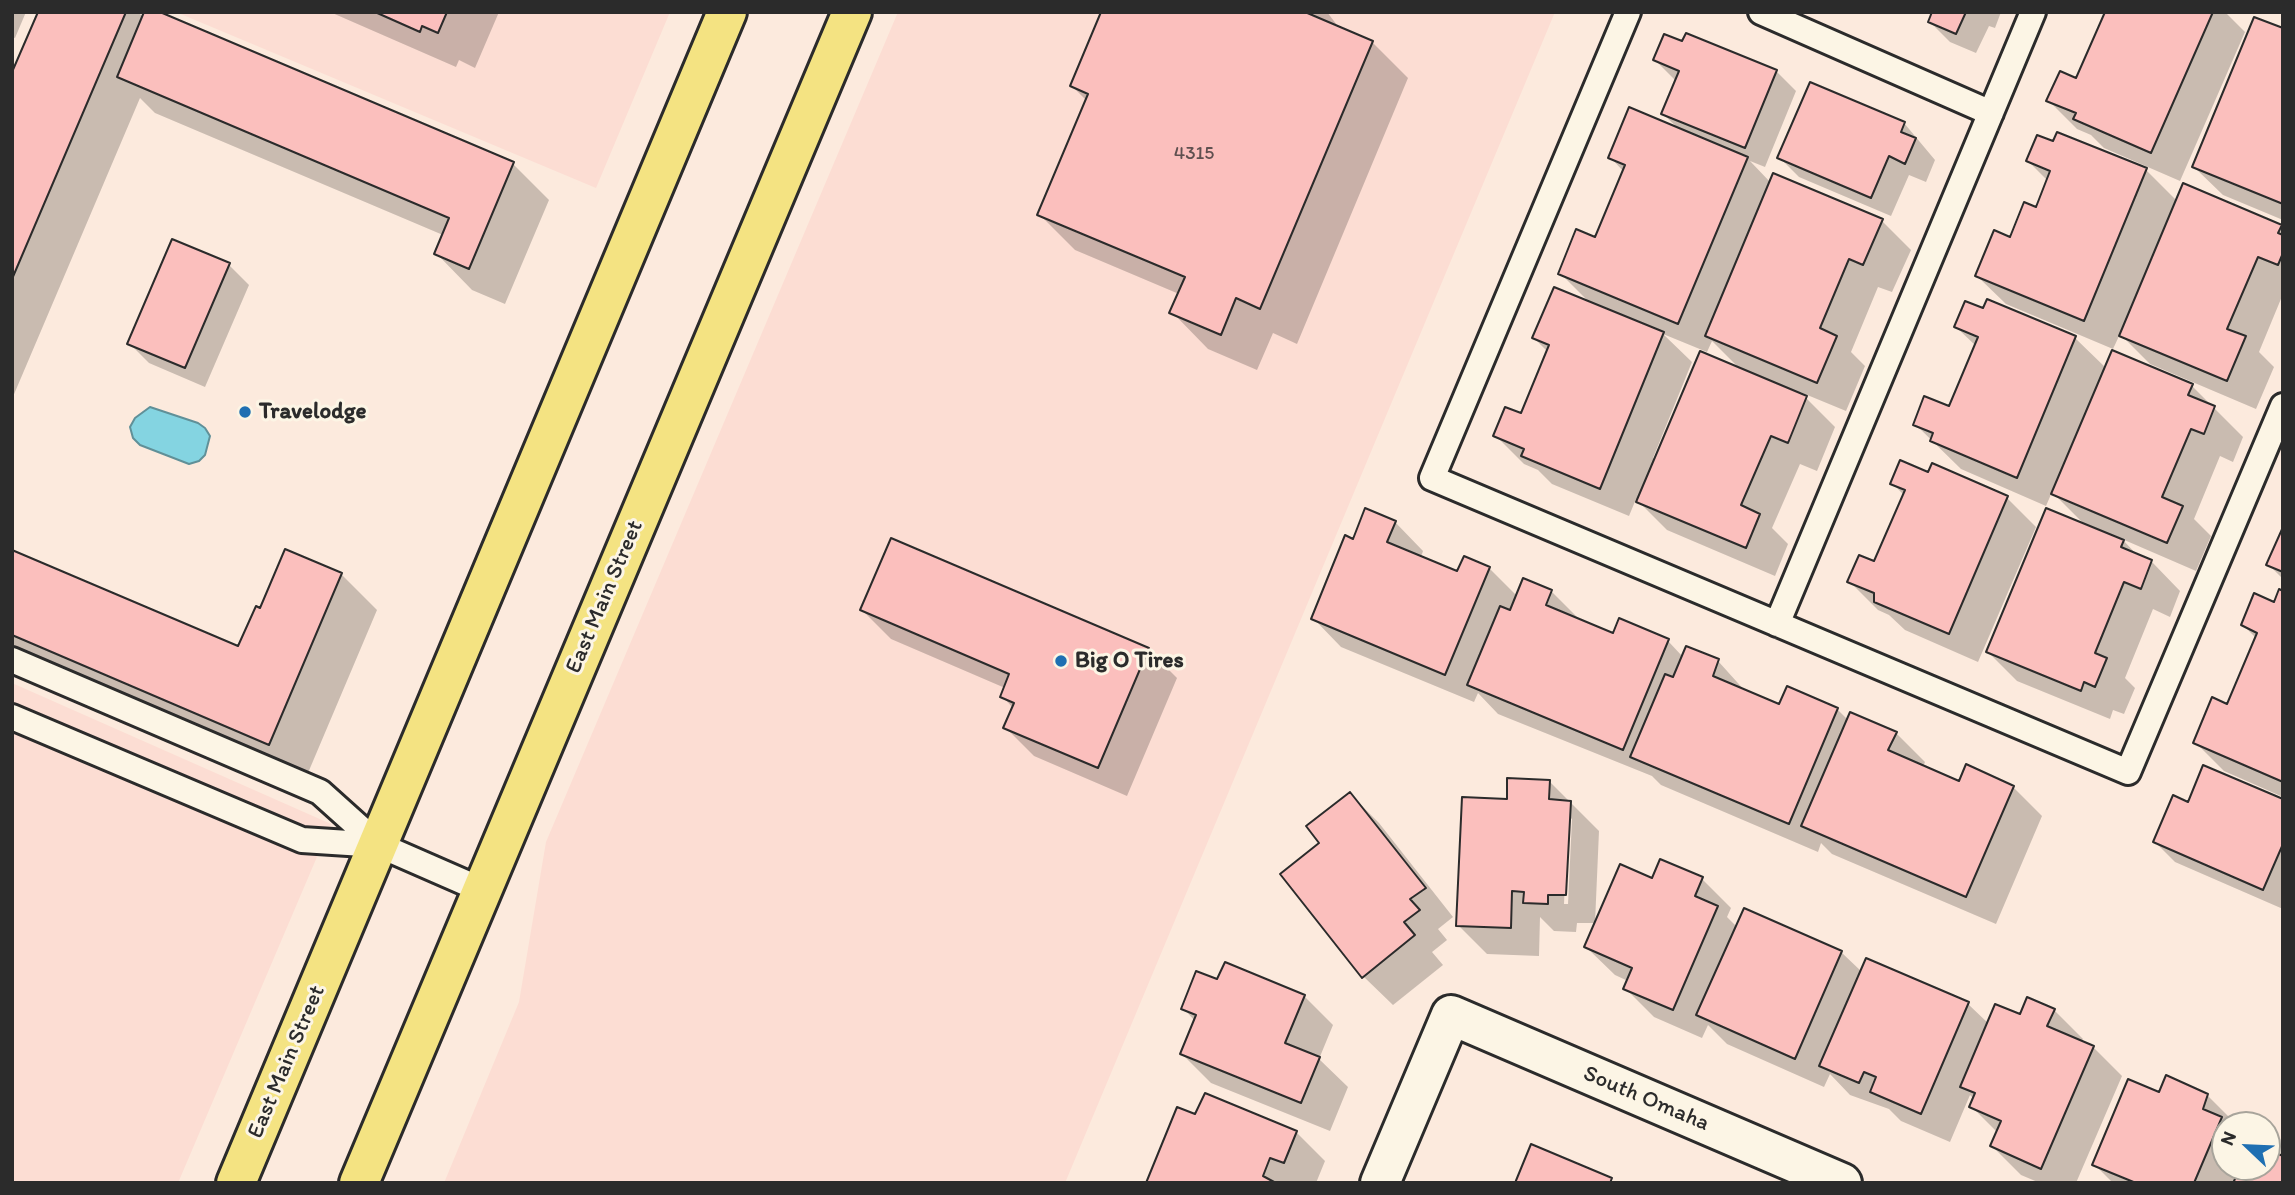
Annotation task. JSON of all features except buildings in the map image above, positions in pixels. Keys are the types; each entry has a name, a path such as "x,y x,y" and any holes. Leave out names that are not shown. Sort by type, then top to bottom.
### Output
{"main road":[{"name":"East Main Street","path":"236,1183 727,12"},
{"name":"East Main Street","path":"359,1183 852,12"}],"street":[{"name":"South Omaha","path":"1380,1183 1451,1015 1842,1183"}],"lane":[{"path":"1628,12 1432,478 2128,772 2283,405"},
{"path":"1761,12 1991,113"},
{"path":"1777,624 2033,12"},
{"path":"12,660 320,792 379,845 482,890"},
{"path":"12,717 302,840 379,845"}],"shaded area":[{"path":"176,12 670,12 596,188"},
{"path":"898,12 1555,12 1065,1183 444,1183 519,1002 546,842"},
{"path":"12,683 331,824 178,1183 12,1183"}],"water":[{"path":"150,407 198,423 205,428 210,436 205,455 199,461 189,464 140,445 133,438 130,427 135,418"}],"place":[{"name":"Travelodge","path":"245,412"},
{"name":"Big O Tires","path":"1061,661"}]}
